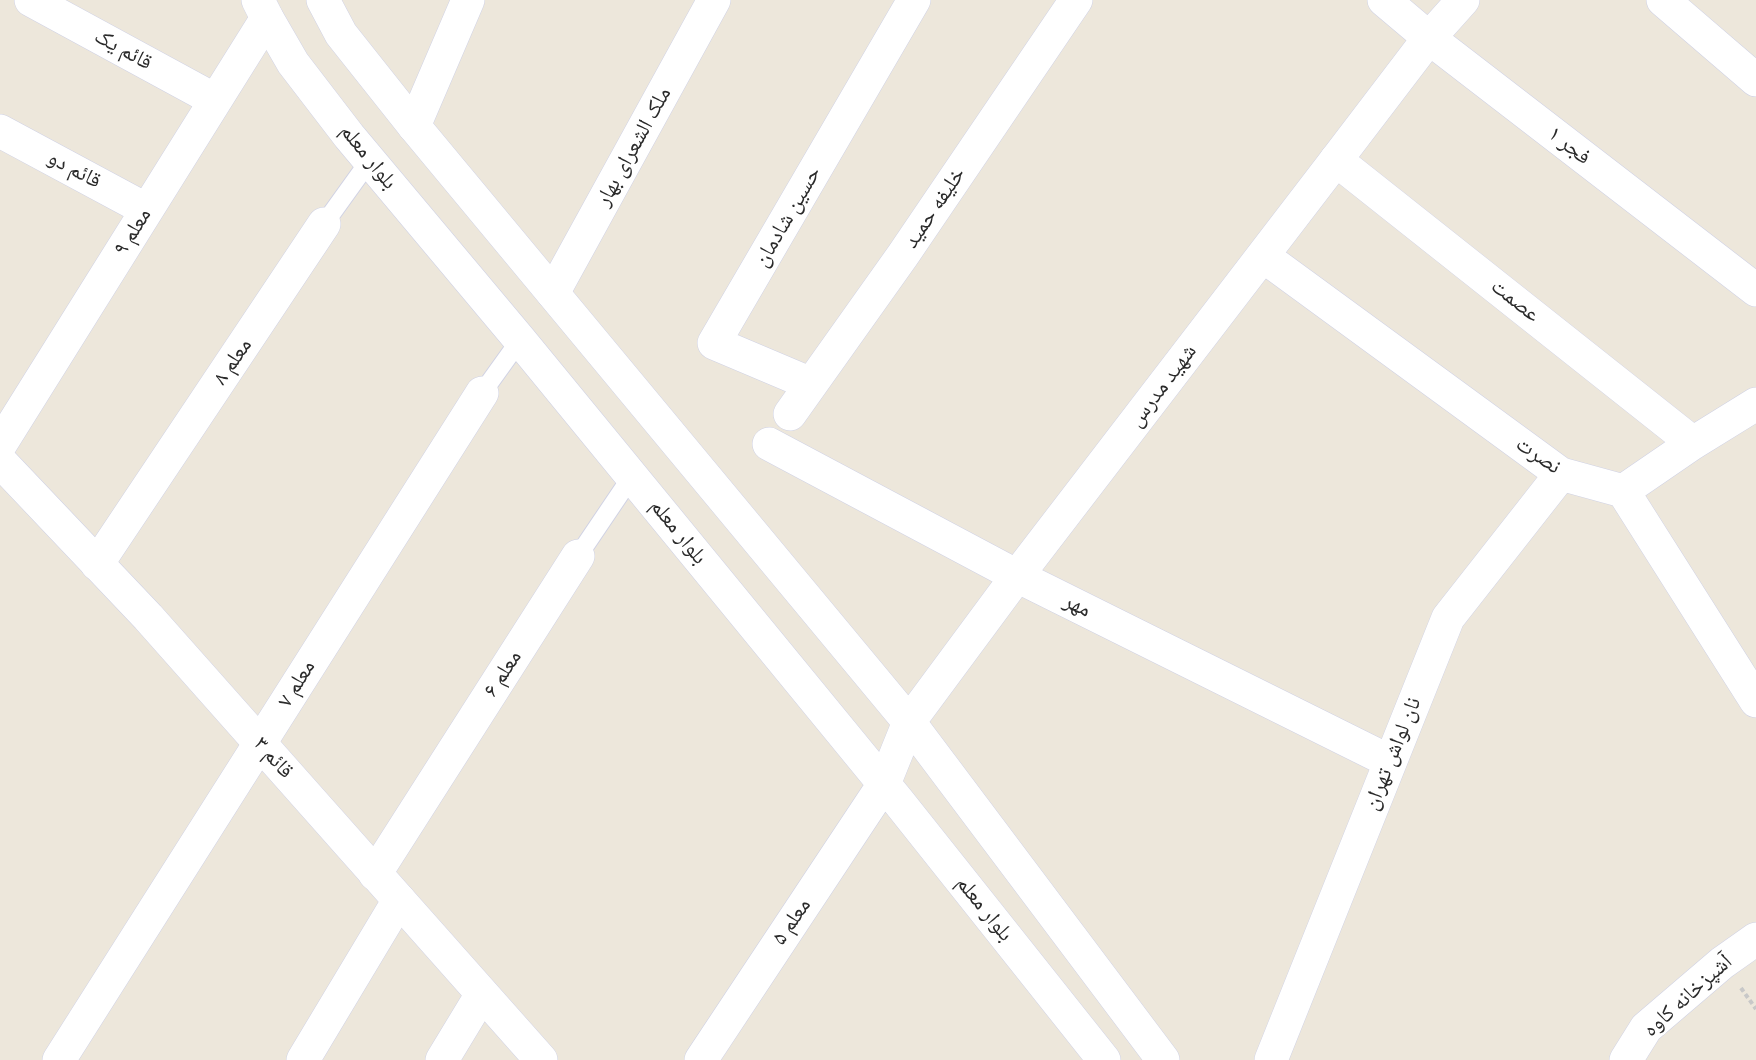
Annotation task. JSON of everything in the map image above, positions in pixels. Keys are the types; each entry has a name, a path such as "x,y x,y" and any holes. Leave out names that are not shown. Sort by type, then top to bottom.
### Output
{"street":[{"name":"قائم یک","path":"31,0 215,100"},
{"path":"323,0 341,34 414,126 909,722 1163,1060"},
{"path":"414,126 468,0"},
{"name":"ملک الشعرای بهار","path":"553,293 714,0"},
{"name":"حسین شادمان","path":"811,384 714,343 914,0"},
{"name":"خلیفه حمید","path":"790,414 909,246 1076,0"},
{"name":"فجر ۱","path":"1384,0 1429,38 1756,290"},
{"name":"شهید مدرس","path":"884,784 909,722 1017,576 1429,38 1463,0"},
{"path":"1663,0 1756,80"},
{"name":"معلم ۹","path":"0,445 215,100 262,9"},
{"name":"بلوار معلم","path":"262,9 294,63 349,136 520,340 884,784 1104,1060"},
{"name":"قائم دو","path":"0,131 147,210"},
{"name":"عصمت","path":"1336,160 1693,443"},
{"name":"معلم ۸","path":"97,564 324,224"},
{"name":"نصرت","path":"1263,256 1561,474 1623,491"},
{"name":"معلم ۷","path":"59,1060 482,393"},
{"path":"1756,404 1693,443 1623,491 1756,701"},
{"name":"مهر","path":"769,444 1017,576 1389,761"},
{"name":"قائم ۳","path":"0,461 148,617 541,1060"},
{"name":"نان لواش تهران","path":"1271,1060 1448,618 1561,474"},
{"name":"معلم ۶","path":"375,874 578,556"},
{"name":"معلم ۵","path":"701,1060 884,784"},
{"path":"303,1060 399,900"},
{"name":"آشپزخانه کاوه","path":"1626,1060 1646,1028 1722,963 1756,939"},
{"path":"442,1060 482,994"}],"lane":[{"name":"معلم ۸","path":"324,224 370,160"},
{"name":"معلم ۷","path":"482,393 520,340"},
{"name":"معلم ۶","path":"578,556 632,476"}]}
